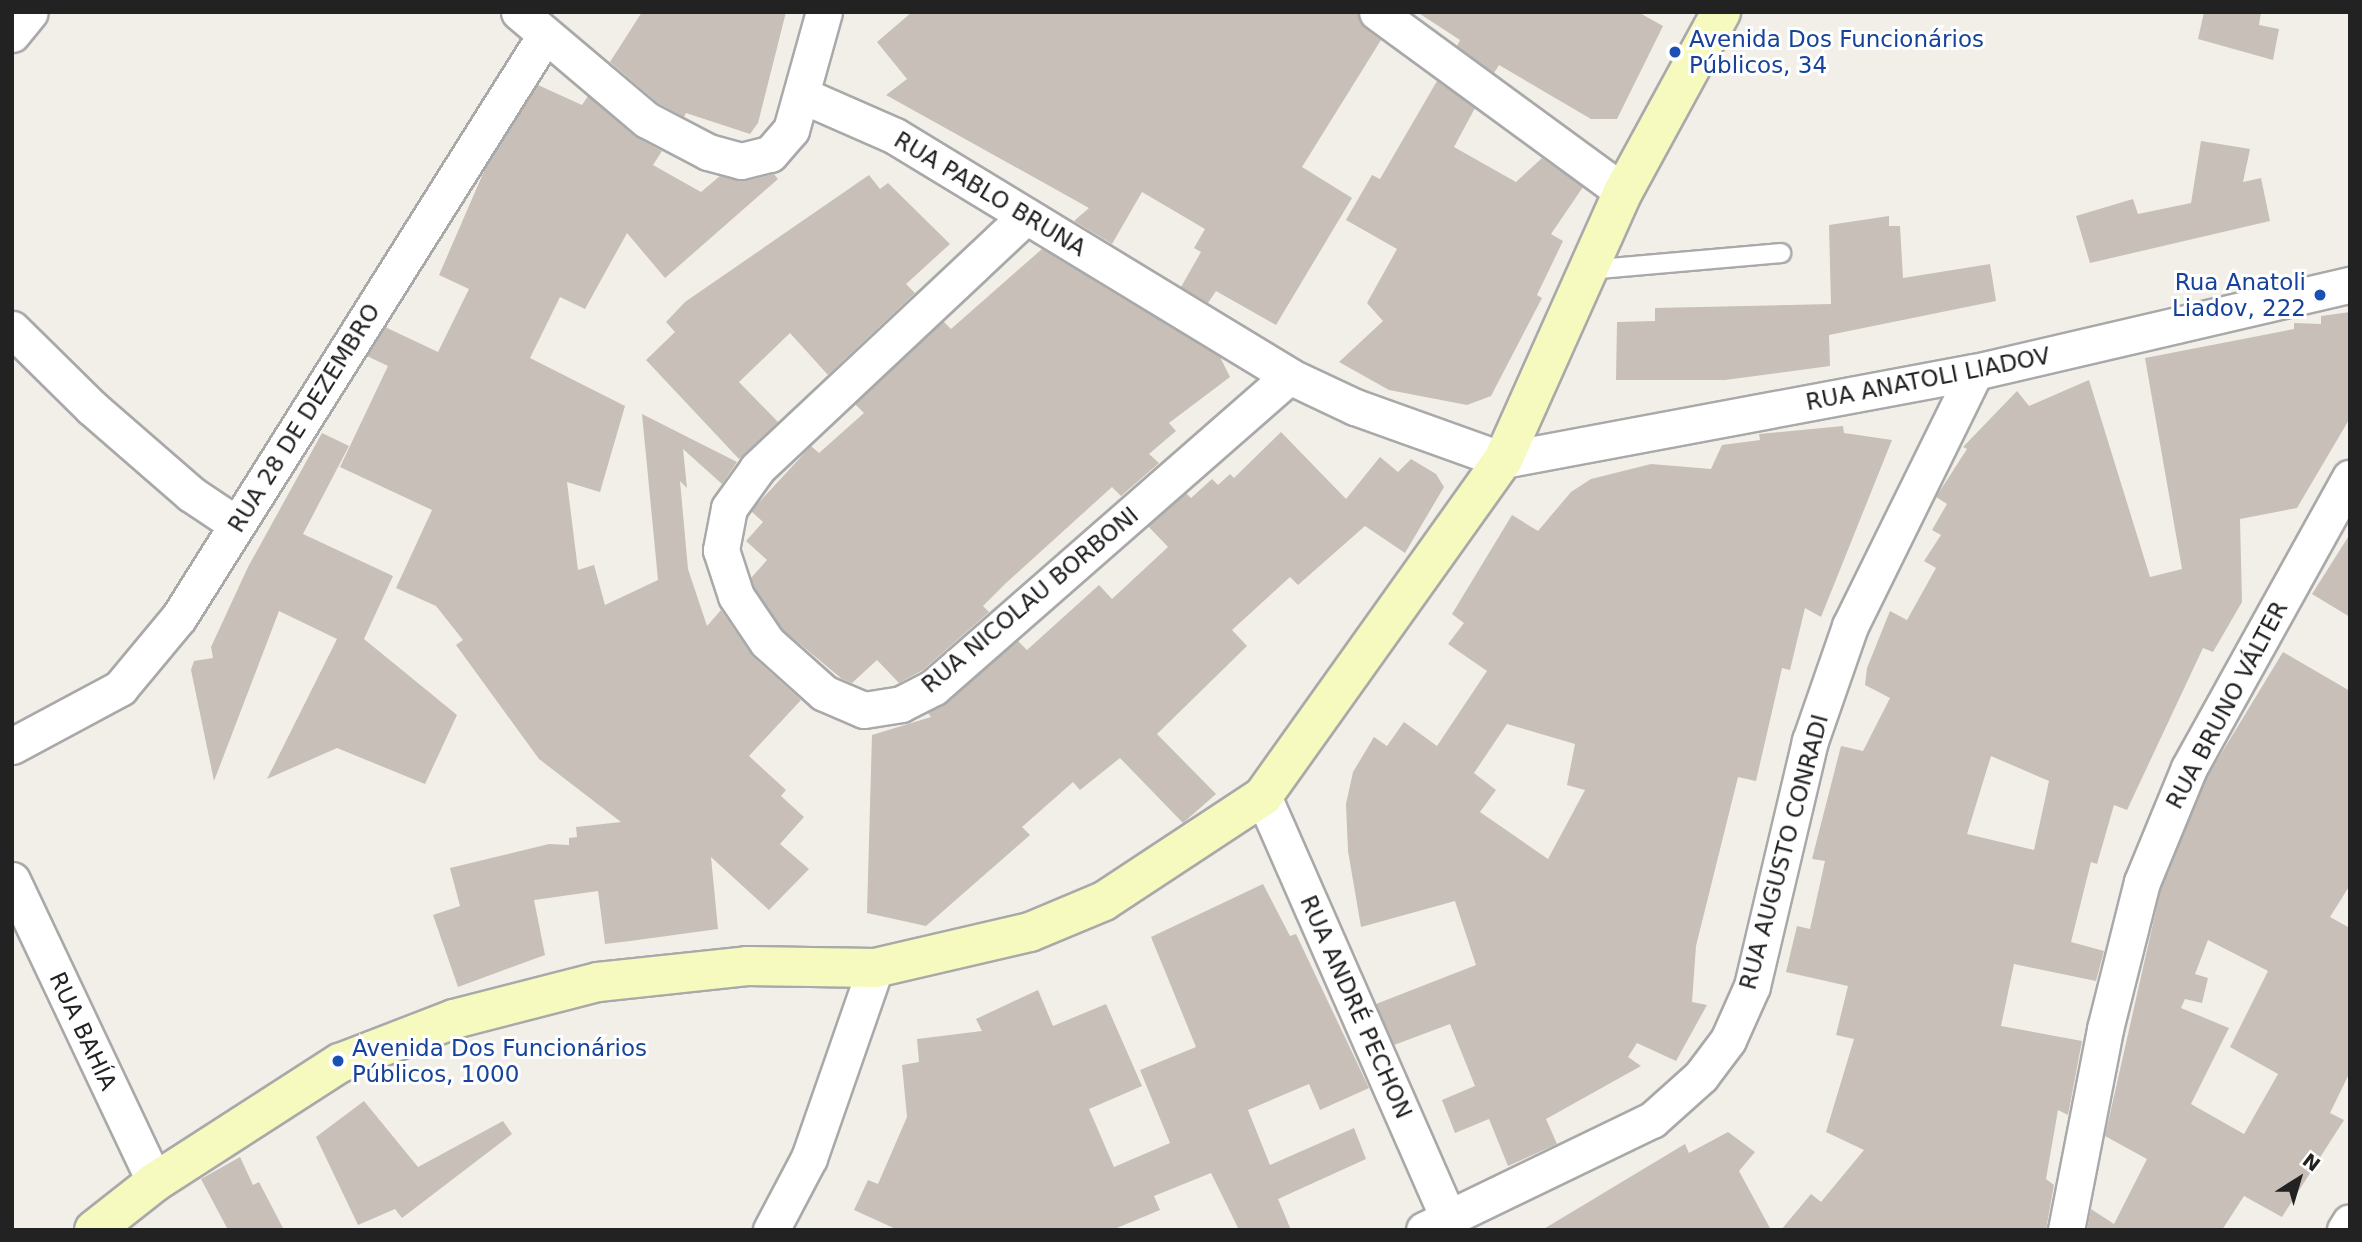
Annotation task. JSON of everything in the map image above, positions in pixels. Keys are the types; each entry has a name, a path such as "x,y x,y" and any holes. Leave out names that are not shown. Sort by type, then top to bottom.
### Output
{"street":[{"path":"12,34 30,12"},
{"path":"519,12 544,37 647,120 708,152 741,161 770,154 791,130 804,96 824,12"},
{"path":"1377,12 1623,192"},
{"path":"94,1230 155,1182 340,1063 454,1019 598,982 747,966 875,968 1030,932 1104,901 1263,796 1503,460 1623,192 1721,12"},
{"name":"RUA 28 DE DEZEMBRO","path":"12,746 120,688 178,617 544,37"},
{"name":"RUA PABLO BRUNA","path":"804,96 895,136 1289,376 1355,407 1503,460"},
{"name":"RUA NICOLAU BORBONI","path":"1026,216 757,469 729,508 720,550 736,596 767,642 824,693 864,710 901,704 934,687 1289,376"},
{"name":"RUA ANATOLI LIADOV","path":"1503,460 1975,372 2350,285"},
{"path":"12,329 91,407 191,494 236,524"},
{"name":"RUA AUGUSTO CONRADI","path":"1436,1224 1652,1120 1701,1076 1728,1040 1752,986 1810,741 1850,626 1975,372"},
{"name":"RUA BRUNO VÁLTER","path":"2066,1230 2105,1029 2142,882 2189,768 2350,478"},
{"name":"RUA ANDRÉ PECHON","path":"1263,796 1436,1224"},
{"name":"RUA BAHÍA","path":"12,880 155,1182"},
{"path":"771,1230 813,1147 875,968"},
{"path":"2346,1230 2350,1222"}],"lane":[{"path":"1588,270 1781,253"}],"building":[{"path":"642,12 786,12 758,123 750,134 686,113 684,117 658,103 610,62"},
{"path":"912,12 1357,12 1365,28 1381,40 1302,167 1352,198 1276,325 1216,291 1208,303 1181,287 1201,252 1194,248 1205,229 1142,192 1112,244 1074,221 1089,208 886,95 907,79 877,42"},
{"path":"1417,12 1638,12 1663,26 1617,119 1591,119 1499,65 1494,73 1457,46 1460,40"},
{"path":"2204,12 2261,12 2259,25 2279,29 2273,60 2198,39"},
{"path":"1437,81 1475,108 1454,147 1516,182 1542,158 1583,187 1551,234 1563,241 1537,295 1542,298 1491,396 1467,405 1389,390 1339,362 1383,321 1367,303 1397,249 1346,220 1372,175 1380,179"},
{"path":"538,85 582,105 588,96 634,136 662,151 653,165 701,192 720,176 745,181 774,174 778,179 665,278 627,233 585,309 560,297 530,358 625,406 600,492 567,482 578,570 594,565 605,605 658,580 642,414 737,462 722,484 683,449 687,488 680,481 688,569 707,626 721,610 753,657 801,700 749,756 786,790 781,796 804,817 780,844 809,869 769,910 711,857 718,929 605,944 598,891 534,900 545,955 458,987 433,915 460,906 450,868 549,844 569,845 569,838 577,837 576,827 621,822 539,759 456,645 463,640 436,606 396,588 432,510 340,467 388,366 367,356 385,327 438,352 469,289 439,275 485,169"},
{"path":"2201,141 2250,149 2243,182 2261,178 2270,221 2090,263 2076,216 2133,199 2138,214 2191,203"},
{"path":"869,175 880,189 888,183 950,244 906,284 915,293 828,375 790,333 739,382 778,422 739,459 646,360 675,332 666,322 685,302"},
{"path":"1889,216 1889,226 1900,226 1903,278 1990,264 1996,301 1829,335 1830,366 1725,380 1616,380 1617,322 1655,321 1655,308 1831,304 1829,225"},
{"path":"1042,249 1220,357 1230,377 1169,423 1176,431 1149,454 1159,463 1121,496 1112,487 1006,583 983,606 989,612 923,670 899,683 877,660 852,683 842,679 782,629 754,587 751,578 767,560 746,541 763,522 751,511 811,446 819,453 864,413 855,404 943,321 951,329"},
{"path":"2350,312 2350,418 2297,508 2240,519 2242,602 2213,652 2203,648 2127,810 2114,805 2097,864 2091,862 2071,942 2104,951 2096,981 2014,964 2001,1026 2082,1041 2068,1115 2058,1110 2046,1179 2054,1185 2046,1230 1781,1230 1811,1194 1821,1202 1864,1150 1826,1132 1854,1039 1836,1035 1848,986 1786,972 1797,926 1810,929 1825,861 1812,859 1841,746 1863,751 1890,698 1865,685 1867,668 1890,611 1907,620 1936,568 1924,561 1941,535 1932,530 1947,504 1936,497 1967,449 1963,447 2017,391 2029,406 2089,380 2150,577 2182,569 2145,358 2294,329 2294,323 2321,324 2321,316","holes":["1991,756 2049,781 2034,850 1967,834"]},
{"path":"1843,426 1844,433 1892,440 1821,617 1805,608 1790,670 1782,668 1756,781 1738,777 1696,946 1692,1002 1707,1005 1676,1061 1637,1043 1628,1057 1641,1066 1546,1119 1557,1144 1508,1166 1489,1119 1455,1133 1442,1100 1475,1086 1450,1024 1394,1045 1376,1004 1476,965 1455,901 1361,927 1348,851 1346,804 1353,772 1374,737 1387,746 1404,722 1437,746 1487,671 1448,644 1464,623 1452,614 1512,515 1538,531 1571,492 1591,479 1651,464 1711,469 1722,445 1760,440 1759,434","holes":["1507,724 1575,744 1567,785 1585,790 1548,859 1480,812 1496,790 1474,773"]},
{"path":"1281,432 1346,499 1380,457 1398,472 1411,459 1436,474 1444,487 1405,553 1365,526 1298,585 1290,577 1232,630 1247,646 1157,734 1216,794 1183,823 1120,758 1080,790 1073,782 1022,827 1030,835 926,926 867,913 872,735 931,717 928,713 1018,641 1027,650 1099,585 1112,599 1168,547 1148,526 1186,493 1191,498 1212,479 1218,485 1230,474 1234,478"},
{"path":"322,433 349,446 303,534 393,576 364,639 457,715 425,784 337,748 267,779 337,639 279,611 214,781 191,670 194,661 213,658 211,647 248,567"},
{"path":"2350,534 2350,617 2312,594"},
{"path":"2283,652 2350,691 2350,885 2330,917 2350,928 2350,1072 2330,1113 2344,1120 2282,1217 2244,1196 2222,1230 2087,1230 2091,1209 2114,1224 2147,1159 2105,1136 2161,888 2207,777","holes":["2208,940 2268,971 2230,1047 2278,1074 2244,1134 2191,1104 2229,1028 2181,1008 2185,999 2202,1003 2208,978 2195,974"]},
{"path":"1263,884 1290,936 1296,934 1369,1088 1320,1110 1309,1084 1248,1110 1270,1165 1354,1128 1366,1159 1278,1199 1291,1230 1239,1230 1211,1173 1154,1196 1160,1210 1112,1230 898,1230 854,1210 868,1180 878,1184 907,1117 902,1065 919,1062 917,1039 982,1031 976,1019 1038,990 1053,1026 1106,1004 1142,1086 1089,1109 1114,1167 1170,1143 1140,1070 1196,1047 1151,937"},
{"path":"364,1101 418,1167 503,1121 512,1134 402,1218 395,1209 358,1225 316,1137"},
{"path":"1728,1132 1755,1152 1739,1171 1771,1230 1542,1230 1685,1144 1689,1153"},
{"path":"240,1157 253,1185 259,1182 284,1230 228,1230 201,1179"}],"place":[{"name":"Avenida Dos Funcionários Públicos, 34","path":"1675,52"},
{"name":"Rua Anatoli Liadov, 222","path":"2320,295"},
{"name":"Avenida Dos Funcionários Públicos, 1000","path":"338,1061"}]}
